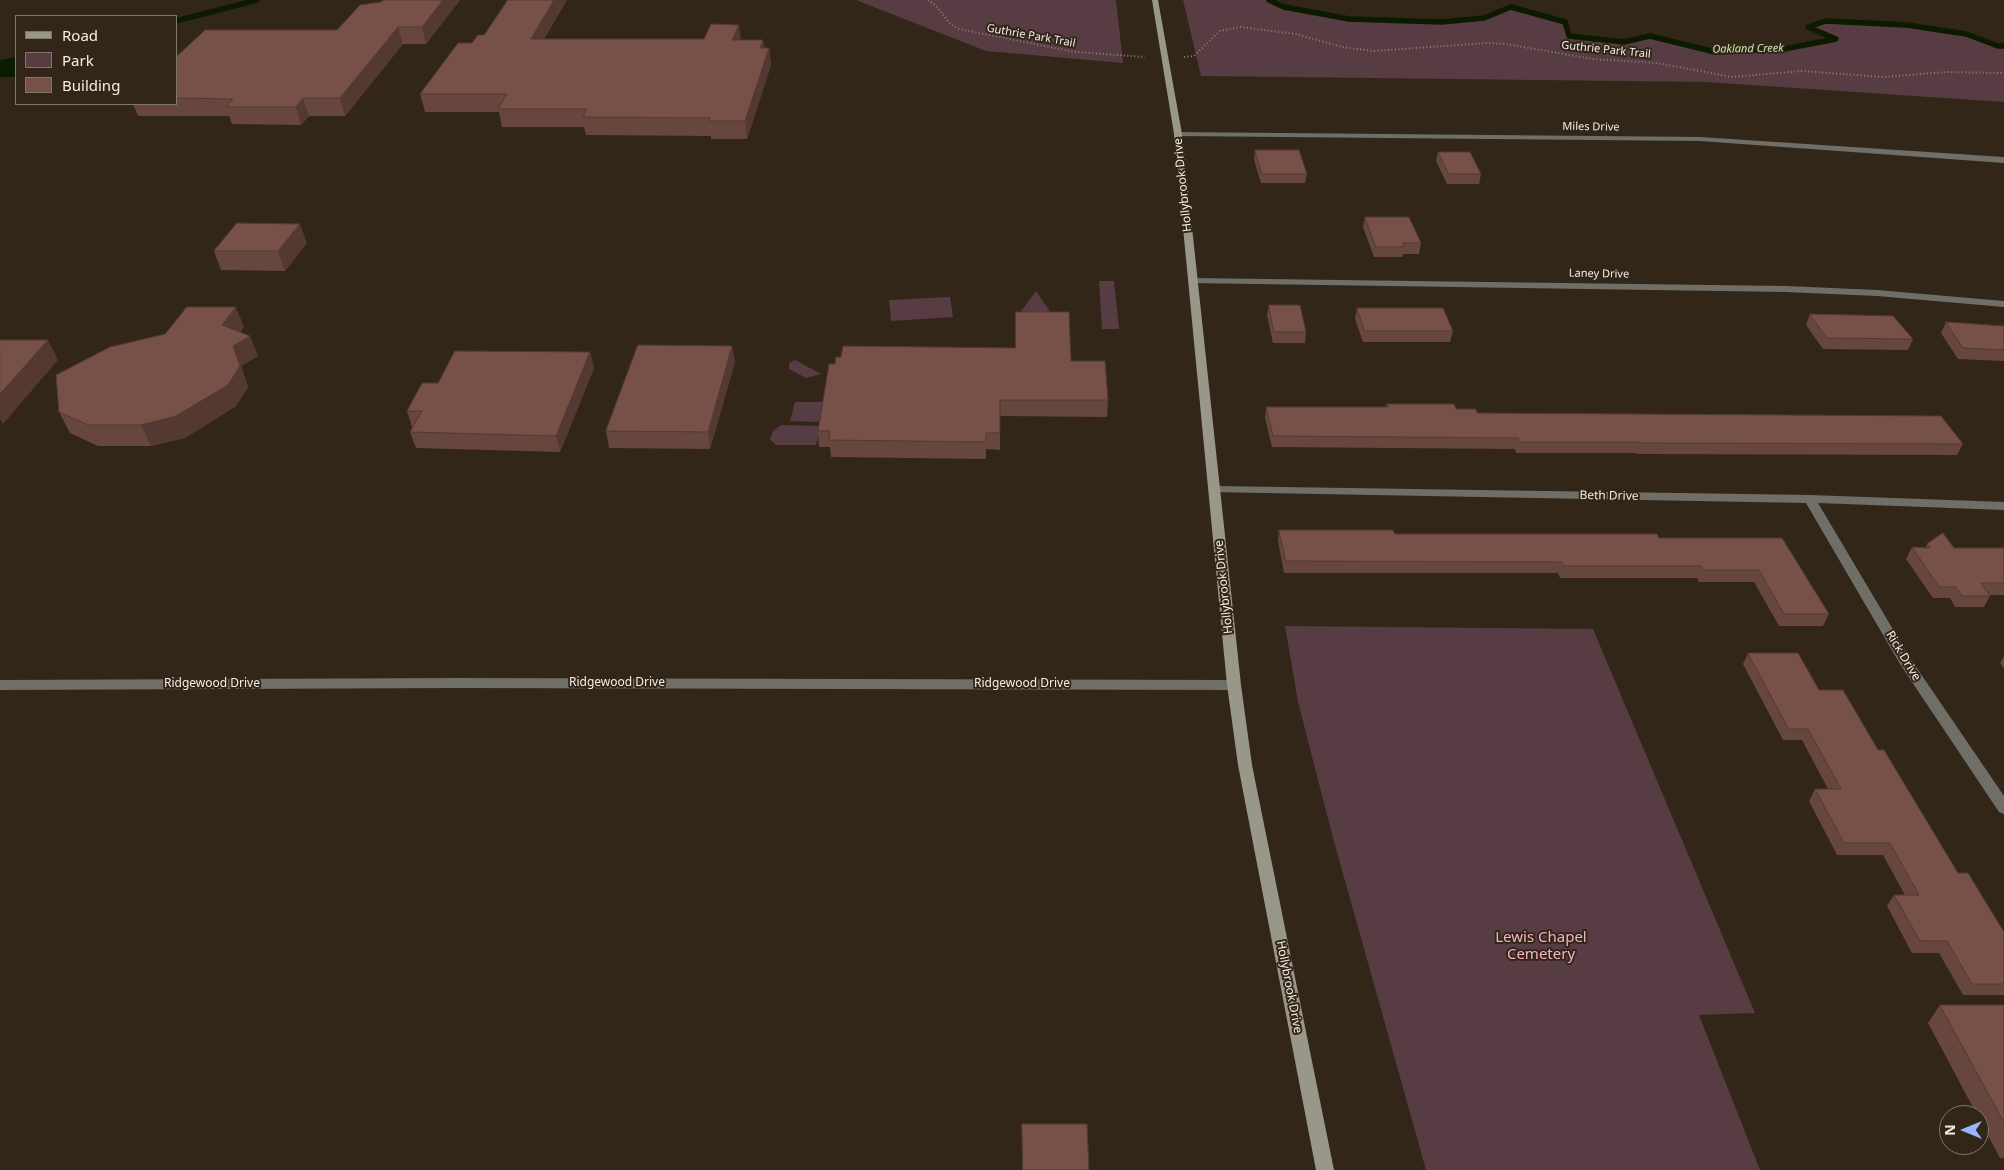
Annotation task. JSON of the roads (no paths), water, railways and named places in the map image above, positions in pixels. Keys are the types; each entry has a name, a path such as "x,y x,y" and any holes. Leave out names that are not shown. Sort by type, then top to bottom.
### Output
{"main road":[{"name":"Hollybrook Drive","path":"1155,0 1178,134 1234,685 1245,764 1325,1170"}],"street":[{"name":"Miles Drive","path":"1178,134 1700,139 2004,160"},
{"name":"Laney Drive","path":"1192,281 1786,289 1877,293 2004,304"},
{"name":"Beth Drive","path":"1215,490 1810,498 2004,506"},
{"name":"Rick Drive","path":"1810,498 1910,668 2004,808"},
{"name":"Ridgewood Drive","path":"0,685 478,683 1234,685"}],"waterway":[{"path":"178,20 257,0"},
{"name":"Oakland Creek","path":"1269,0 1284,7 1349,19 1442,22 1484,18 1511,7 1565,22 1569,36 1624,42 1650,36 1715,52 1784,49 1836,39 1808,27 1826,21 1907,25 1966,34 1998,46 2004,46"}],"park label":[{"name":"Lewis Chapel Cemetery","path":"1541,946"}]}
